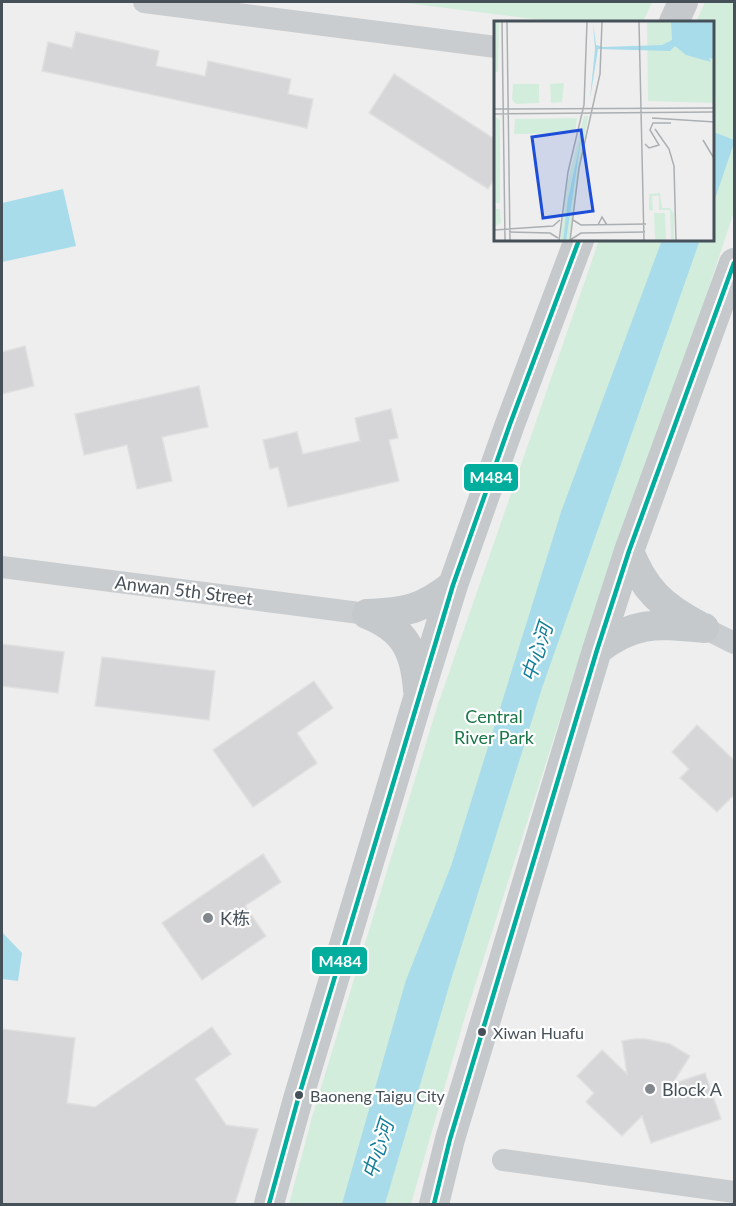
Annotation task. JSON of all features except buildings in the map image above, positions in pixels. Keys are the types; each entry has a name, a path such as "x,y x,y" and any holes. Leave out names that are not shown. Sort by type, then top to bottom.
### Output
{"main road":[{"path":"674,21 684,2"},
{"path":"269,1204 298,1099 453,585 578,242"},
{"path":"434,1204 450,1139 597,650 629,551 735,263"},
{"path":"629,551 635,567 653,593 666,606 704,628"},
{"path":"367,614 411,610 427,603 453,585"},
{"path":"367,614 383,621 401,637 411,653 417,672 419,695"},
{"path":"597,650 619,634 644,626 704,628"}],"street":[{"path":"144,2 494,47"},
{"name":"Anwan 5th Street","path":"2,567 367,614"},
{"path":"704,628 735,642"},
{"path":"503,1160 735,1191"}],"green space":[{"path":"397,2 652,2 643,21 550,21"},
{"name":"Central River Park","path":"705,2 734,2 734,212 691,341 603,584 464,1020 411,1204 289,1204 312,1117 437,707 598,242 715,242 715,21 696,21"}],"water":[{"path":"715,132 734,140 715,199"},
{"path":"63,189 76,246 2,262 2,203"},
{"name":"中心河","path":"661,242 699,242 542,688 450,983 385,1204 342,1204 406,980 451,866 561,512"},
{"path":"2,932 22,953 18,981 2,979"}],"transit line":[{"name":"M484","path":"269,1204 298,1099 453,585 578,242"},
{"name":"M484","path":"434,1204 450,1139 597,650 629,551 734,263"}],"place":[{"name":"K栋","path":"208,918"},
{"name":"Xiwan Huafu","path":"482,1032"},
{"name":"Block A","path":"650,1089"},
{"name":"Baoneng Taigu City","path":"299,1095"}]}
